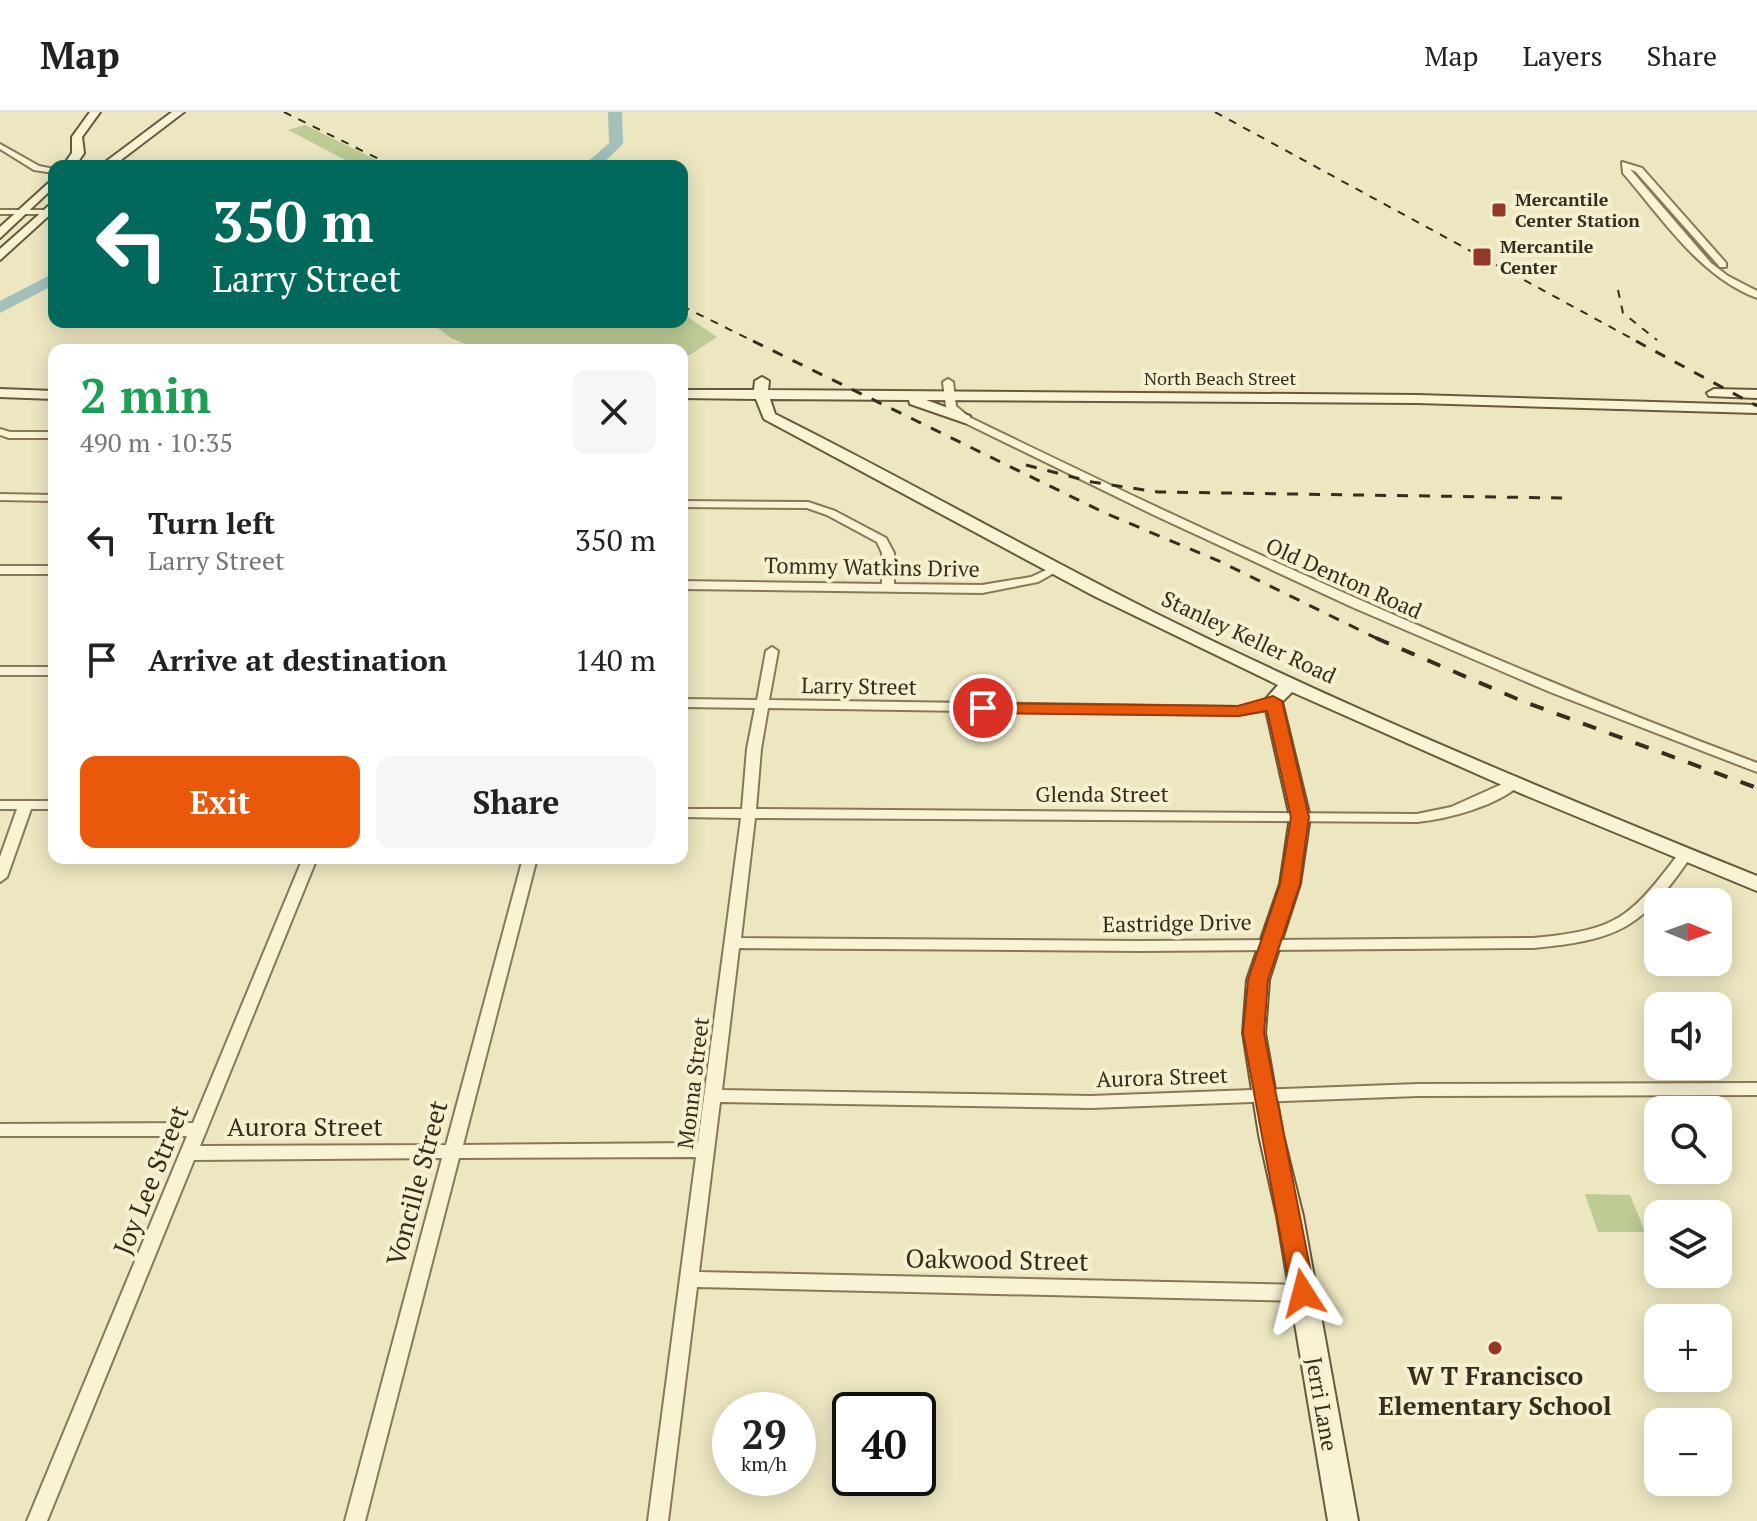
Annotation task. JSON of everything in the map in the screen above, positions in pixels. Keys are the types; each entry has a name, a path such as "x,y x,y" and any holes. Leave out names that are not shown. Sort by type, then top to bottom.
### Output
{"main road":[{"path":"73,160 78,153 77,137 95,112"},
{"path":"114,160 179,112"},
{"path":"0,234 48,187"},
{"path":"0,256 48,209"},
{"name":"North Beach Street","path":"688,381 761,387 1757,394"},
{"path":"0,383 48,383"},
{"path":"761,387 769,416"},
{"name":"North Beach Street","path":"688,394 761,387 799,394 891,395 949,389 982,396 1243,391"},
{"path":"0,393 48,395"},
{"name":"North Beach Street","path":"1461,393 1757,409"},
{"name":"Stanley Keller Road","path":"706,394 769,416 1147,616 1282,692 1757,884"},
{"path":"769,416 780,402 799,394"},
{"path":"891,395 965,419"},
{"path":"965,419 962,405 982,396"},
{"name":"Jerri Lane","path":"1282,692 1300,817 1290,884 1258,980 1254,1033 1343,1521"}],"street":[{"path":"0,146 37,168 48,170"},
{"path":"1757,287 1717,260 1639,170 1625,164 1626,171 1708,265 1757,295"},
{"path":"0,212 48,208"},
{"name":"Old Denton Road","path":"949,389 951,407 965,419 1148,510 1545,688 1757,768"},
{"path":"0,432 9,435 48,435"},
{"path":"0,497 48,498"},
{"path":"688,504 808,505 831,513 882,540 888,553 888,588"},
{"name":"Tommy Watkins Drive","path":"688,585 997,588 1034,580 1057,568"},
{"path":"0,570 48,570"},
{"name":"Monna Street","path":"658,1521 749,813 754,749 772,651"},
{"path":"0,671 48,671"},
{"name":"Larry Street","path":"688,703 1238,711 1265,706 1282,692"},
{"name":"Glenda Street","path":"688,813 1440,817 1460,811 1514,784"},
{"path":"0,805 48,805"},
{"path":"0,877 26,805"},
{"name":"Eastridge Drive","path":"731,943 1140,946 1533,943 1575,940 1629,922 1647,906 1685,855"},
{"name":"Joy Lee Street","path":"37,1521 308,864"},
{"name":"Voncille Street","path":"355,1521 528,864"},
{"name":"Aurora Street","path":"713,1096 1091,1102 1418,1090 1757,1089"},
{"name":"Aurora Street","path":"0,1130 200,1129"},
{"name":"Aurora Street","path":"191,1153 707,1150"},
{"name":"Oakwood Street","path":"690,1279 1303,1293"}],"green space":[{"path":"305,125 377,160 346,160 288,130"},
{"path":"688,317 717,337 690,355 688,344 466,344 438,328 688,328"},
{"path":"1585,1194 1630,1195 1644,1232 1598,1232"}],"waterway":[{"path":"598,160 616,144 615,112"},
{"path":"0,308 48,281"}],"railway":[{"path":"284,112 381,160"},
{"path":"1215,112 1640,343"},
{"path":"1618,290 1623,313 1657,340"},
{"path":"688,309 757,343"},
{"path":"753,341 1105,513 1221,562 1380,640"},
{"path":"1636,341 1757,406"},
{"path":"1026,465 1092,482 1158,492 1563,498"},
{"path":"1376,638 1522,701 1757,788"}],"place":[{"name":"Mercantile Center Station","path":"1499,210"},
{"name":"Mercantile Center","path":"1482,257"},
{"name":"W T Francisco Elementary School","path":"1495,1348"}],"route":[{"path":"983,708 1238,711 1265,706 1273,701 1300,817 1290,884 1258,980 1254,1033 1303,1293"}]}
